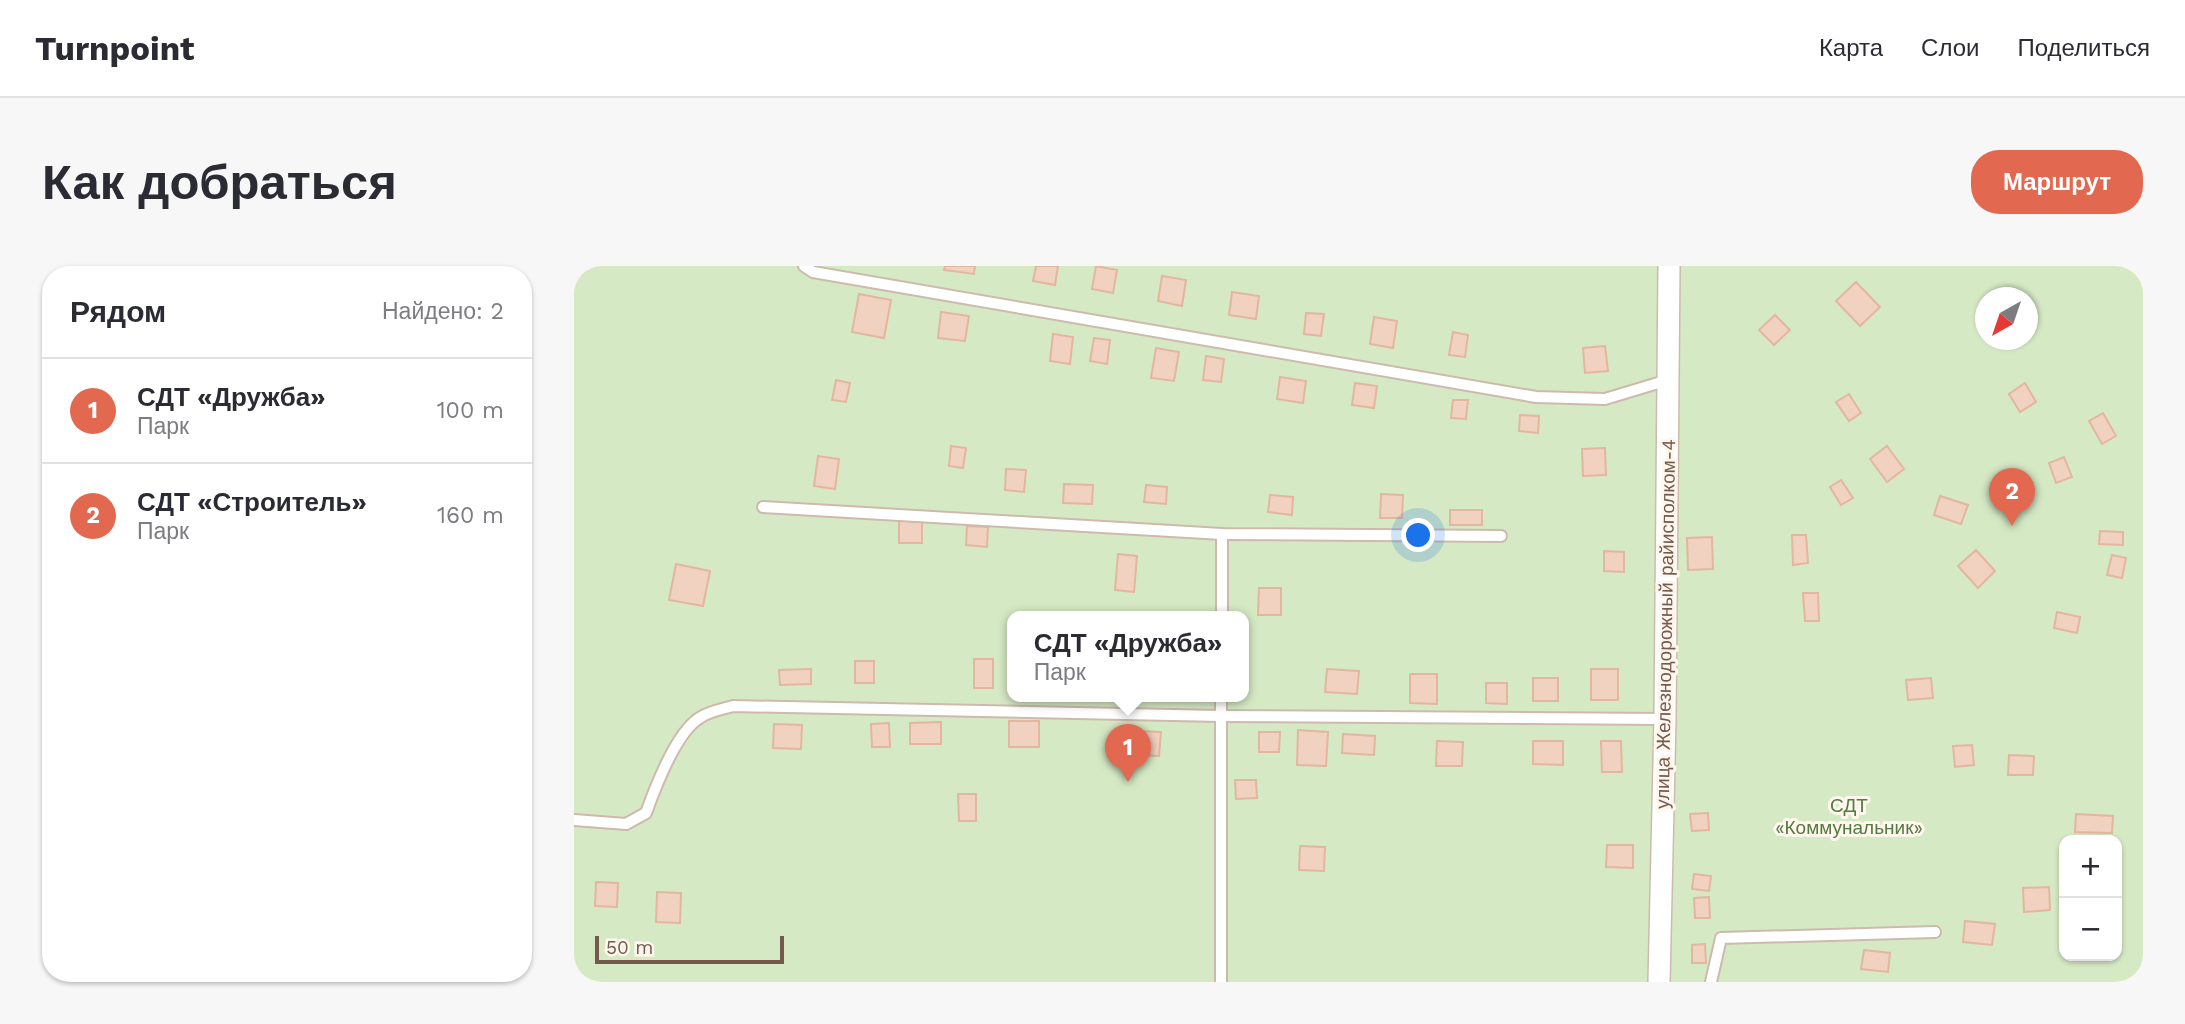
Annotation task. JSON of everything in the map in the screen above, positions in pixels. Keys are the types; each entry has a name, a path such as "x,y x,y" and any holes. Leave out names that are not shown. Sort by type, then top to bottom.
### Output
{"street":[{"name":"улица Железнодорожный райисполком-4","path":"1659,982 1670,266"}],"lane":[{"path":"804,266 813,272 1536,397 1605,399 1668,380"},
{"path":"763,507 1222,534 1501,536"},
{"path":"1222,534 1222,611"},
{"path":"1221,982 1222,702"},
{"path":"574,820 626,824 646,813 655,786 677,744 700,717 733,706 1222,716 1665,719"},
{"path":"1711,982 1721,938 1935,932"}],"green space":[{"name":"СДТ «Коммунальник»","path":"574,266 2143,266 2143,982 574,982"}],"building":[{"path":"945,266 975,266 974,274 944,270"},
{"path":"1036,266 1058,266 1055,285 1033,281"},
{"path":"1096,266 1117,270 1113,293 1092,289"},
{"path":"1162,276 1186,280 1182,306 1158,301"},
{"path":"1856,282 1880,307 1860,326 1836,301"},
{"path":"1232,292 1259,296 1256,319 1229,315"},
{"path":"859,294 891,300 884,338 852,332"},
{"path":"941,312 969,316 965,341 938,338"},
{"path":"1306,313 1324,314 1321,336 1304,334"},
{"path":"1775,315 1790,330 1774,345 1759,330"},
{"path":"1374,317 1397,321 1393,348 1370,344"},
{"path":"1453,332 1468,335 1465,357 1449,355"},
{"path":"1053,334 1073,337 1070,364 1050,361"},
{"path":"1094,338 1110,340 1107,364 1090,361"},
{"path":"1605,346 1608,371 1585,373 1583,348"},
{"path":"1156,348 1179,352 1174,381 1151,378"},
{"path":"1206,356 1224,359 1221,382 1203,380"},
{"path":"1280,377 1306,381 1303,403 1277,399"},
{"path":"836,380 850,383 846,402 832,400"},
{"path":"1355,383 1377,386 1374,408 1352,405"},
{"path":"2025,383 2036,402 2020,412 2009,394"},
{"path":"1849,394 1861,413 1849,421 1836,402"},
{"path":"1453,400 1468,400 1466,419 1451,418"},
{"path":"2103,413 2116,436 2102,444 2089,421"},
{"path":"1520,415 1539,416 1538,433 1519,431"},
{"path":"951,446 966,448 963,468 949,466"},
{"path":"1887,446 1904,469 1887,482 1870,459"},
{"path":"1605,448 1606,475 1583,476 1582,449"},
{"path":"818,456 839,459 835,489 814,486"},
{"path":"2064,457 2072,477 2056,483 2049,463"},
{"path":"1006,469 1026,470 1024,492 1005,490"},
{"path":"1841,480 1853,498 1841,505 1830,487"},
{"path":"1064,484 1093,485 1092,504 1063,503"},
{"path":"1146,485 1167,487 1166,504 1144,502"},
{"path":"1381,494 1403,495 1402,518 1380,518"},
{"path":"1270,495 1293,497 1292,515 1268,512"},
{"path":"1940,496 1968,505 1961,524 1934,515"},
{"path":"1450,510 1482,510 1482,525 1450,525"},
{"path":"899,519 922,519 922,543 899,543"},
{"path":"967,526 988,527 987,547 966,545"},
{"path":"2100,531 2123,532 2123,545 2099,544"},
{"path":"1792,535 1806,535 1808,563 1793,565"},
{"path":"1712,537 1713,569 1688,570 1687,538"},
{"path":"1976,550 1995,571 1978,588 1958,566"},
{"path":"1604,551 1624,552 1624,572 1604,571"},
{"path":"1118,554 1137,556 1134,592 1115,590"},
{"path":"2112,555 2126,558 2122,578 2107,575"},
{"path":"676,564 710,571 703,606 669,600"},
{"path":"1259,588 1281,588 1281,615 1258,615"},
{"path":"1803,593 1818,593 1819,621 1805,621"},
{"path":"2057,612 2080,617 2077,633 2054,628"},
{"path":"974,659 993,659 993,688 974,688"},
{"path":"855,661 874,661 874,683 855,683"},
{"path":"811,669 811,684 780,685 779,670"},
{"path":"1327,669 1359,671 1357,694 1325,692"},
{"path":"1591,669 1618,669 1618,700 1591,700"},
{"path":"1410,674 1437,674 1437,704 1410,703"},
{"path":"1533,678 1558,678 1558,701 1533,701"},
{"path":"1931,678 1933,698 1908,700 1906,680"},
{"path":"1486,683 1507,683 1507,704 1486,703"},
{"path":"1009,721 1039,721 1039,747 1009,747"},
{"path":"941,722 941,744 910,744 910,723"},
{"path":"889,723 890,747 872,747 871,724"},
{"path":"774,724 802,725 801,749 773,748"},
{"path":"1298,730 1328,732 1326,766 1297,765"},
{"path":"1137,731 1161,732 1159,756 1136,755"},
{"path":"1259,732 1280,732 1279,752 1259,752"},
{"path":"1343,734 1375,736 1374,755 1342,753"},
{"path":"1437,741 1463,742 1462,766 1436,766"},
{"path":"1533,741 1563,741 1563,765 1533,764"},
{"path":"1601,741 1621,741 1622,772 1602,772"},
{"path":"1972,745 1974,765 1955,767 1953,746"},
{"path":"2009,755 2034,756 2033,775 2008,775"},
{"path":"1235,780 1256,780 1257,798 1236,799"},
{"path":"958,794 976,794 976,821 959,821"},
{"path":"1708,813 1709,830 1692,831 1690,814"},
{"path":"2076,814 2113,816 2112,833 2075,832"},
{"path":"1607,845 1633,845 1633,868 1606,867"},
{"path":"1300,846 1325,847 1324,871 1299,870"},
{"path":"1694,874 1711,876 1709,891 1692,889"},
{"path":"596,882 618,883 617,907 595,906"},
{"path":"2049,887 2050,910 2024,912 2023,888"},
{"path":"657,892 681,893 680,923 656,922"},
{"path":"1709,897 1710,918 1695,918 1694,898"},
{"path":"1965,921 1995,924 1992,945 1963,942"},
{"path":"1705,944 1706,963 1692,963 1692,945"},
{"path":"1864,950 1890,953 1888,972 1861,969"}],"place":[{"name":"СДТ «Строитель»","path":"2012,526"},
{"name":"СДТ «Дружба»","path":"1128,782"}]}
